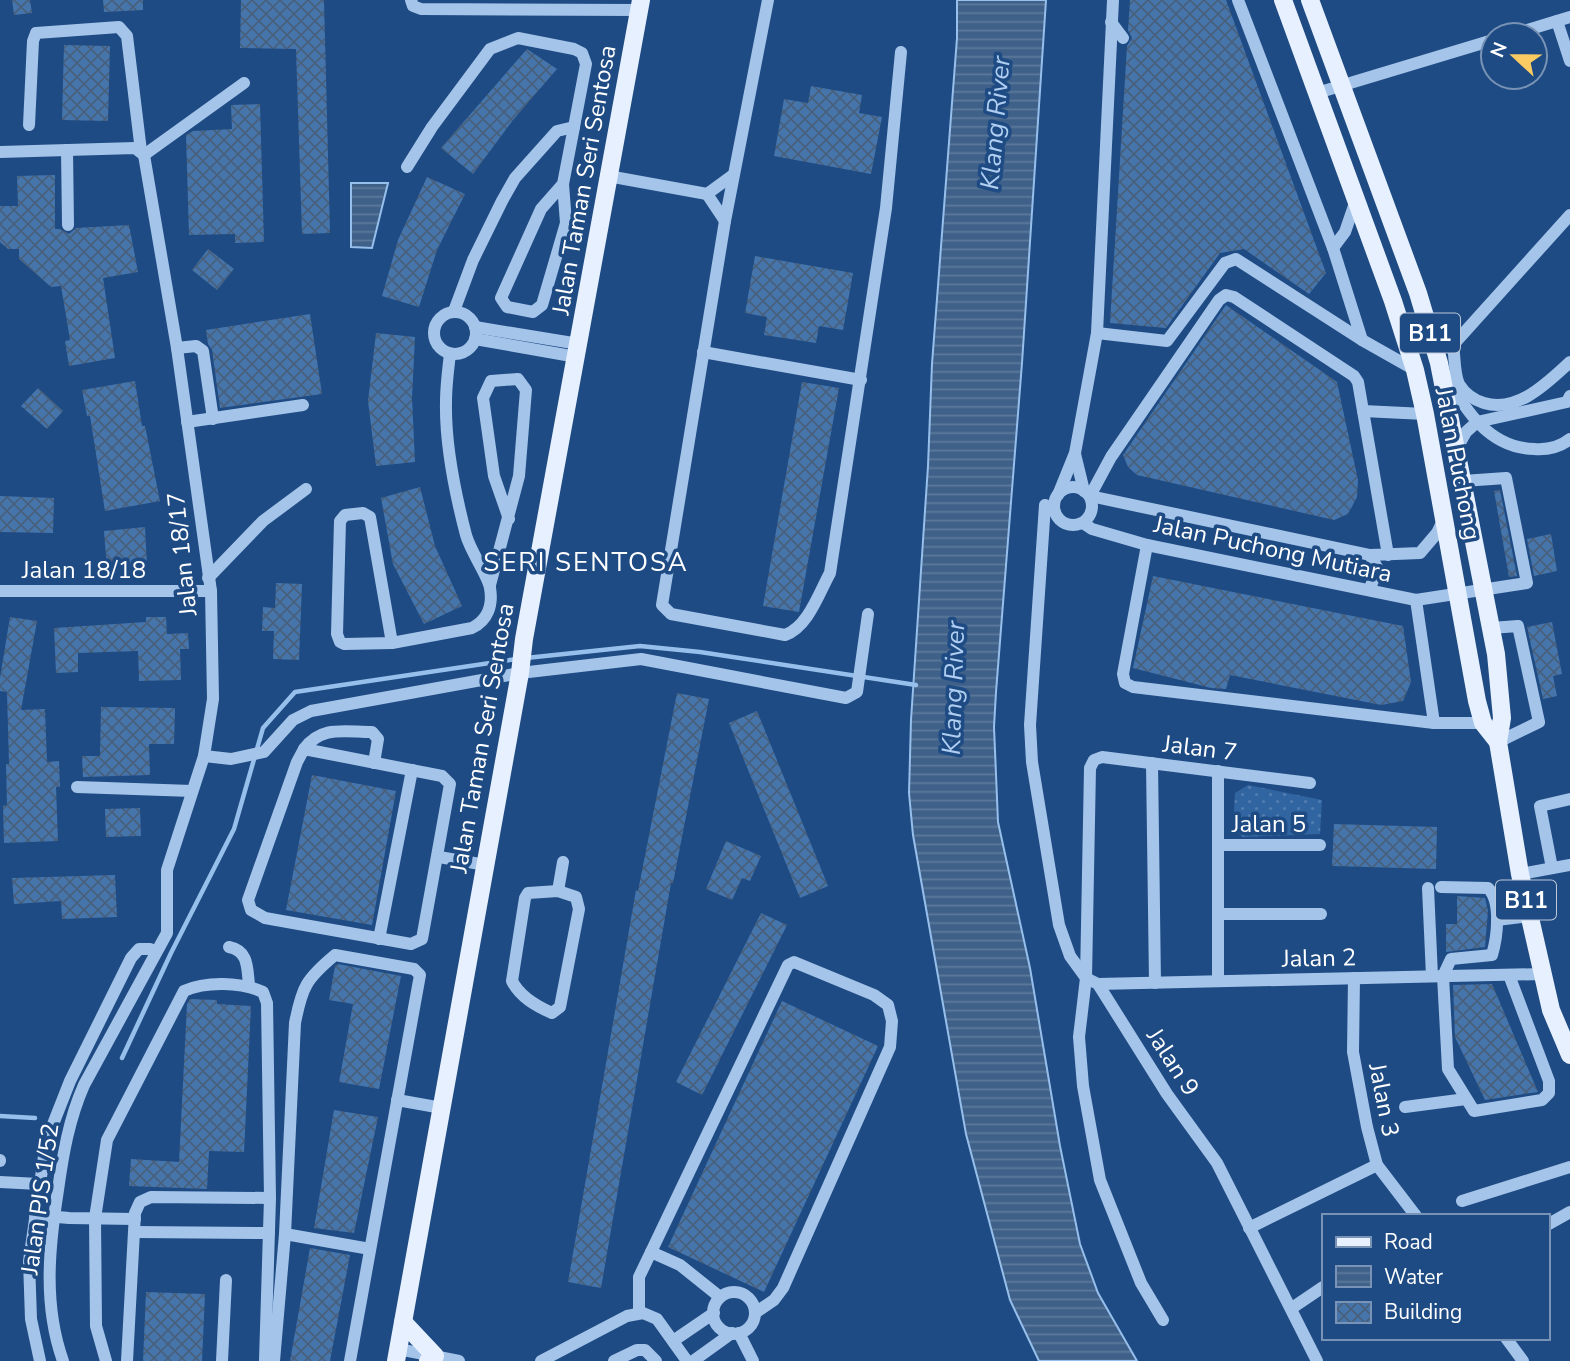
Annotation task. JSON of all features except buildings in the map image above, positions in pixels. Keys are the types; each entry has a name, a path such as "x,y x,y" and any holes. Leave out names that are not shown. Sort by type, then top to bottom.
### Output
{"main road":[{"name":"Jalan Puchong","path":"1283,0 1393,301 1415,370 1483,723 1498,742"},
{"name":"Jalan Puchong","path":"1310,0 1418,293 1437,356 1491,628 1501,696 1502,718 1498,742 1520,874 1551,1010 1570,1055"},
{"name":"Jalan Taman Seri Sentosa","path":"397,1355 640,5"},
{"path":"403,1322 431,1359"}],"street":[{"path":"411,0 413,6 421,9 640,5"},
{"path":"768,0 733,175 662,605 671,614 786,635 794,632 803,622 830,573 886,208 901,52"},
{"path":"1075,453 1092,511 1083,523 1076,526 1062,522 1054,510 1075,453 1097,333 1112,0"},
{"path":"1238,0 1333,248 1362,340"},
{"path":"1564,19 1570,61"},
{"path":"1111,22 1124,38"},
{"name":"Jalan 18/17","path":"29,125 33,41 36,33 119,27 127,36 142,153 177,348 209,584 213,699 204,756 167,870 167,933 157,948"},
{"path":"407,167 432,127 490,49 518,38 573,49 582,53 586,64 563,184 566,223 542,306 533,313 507,307 501,298 541,209 563,184"},
{"path":"1317,93 1479,44"},
{"path":"0,152 135,148 142,153 244,83"},
{"path":"454,311 473,260 516,178 557,131 574,127"},
{"path":"67,150 68,225"},
{"path":"707,194 733,175"},
{"path":"608,176 707,194 725,221"},
{"path":"1333,248 1345,232 1356,200"},
{"path":"1570,215 1453,345 1437,356 1462,404 1477,422 1498,440 1516,447 1547,449 1570,439"},
{"path":"1097,333 1167,341 1225,263 1236,259 1362,340 1415,370"},
{"path":"1087,494 1219,300 1226,295 1234,297 1354,376 1358,382 1388,555"},
{"path":"454,311 468,316 475,333 467,351 461,354 450,354 437,345 433,333 439,319 454,311"},
{"path":"475,333 578,350"},
{"path":"1453,345 1458,383 1473,400 1495,406 1569,402"},
{"path":"177,348 196,346 202,351 213,419"},
{"path":"703,352 861,380"},
{"path":"450,354 446,404 449,447 467,538 474,558 490,585"},
{"path":"1457,449 1466,432 1477,422 1522,406 1570,362"},
{"path":"391,643 370,517 363,513 345,515 340,521 337,634 344,645 391,643 481,624 491,603 490,585 509,519 519,477 526,390 518,379 491,381 482,398 494,476 509,519"},
{"path":"187,422 303,405"},
{"path":"1363,411 1425,414"},
{"name":"Jalan Puchong Mutiara","path":"1083,523 1092,529 1147,545 1416,600 1527,583 1506,478 1463,481"},
{"path":"1058,495 1070,488 1087,494"},
{"path":"209,584 263,521 306,489"},
{"name":"Jalan Puchong Mutiara","path":"1087,494 1370,555 1420,553 1433,540 1444,519"},
{"name":"Jalan 9","path":"1045,505 1030,725 1032,762 1059,925 1070,956 1092,981 1167,1094 1217,1163 1317,1361"},
{"path":"1147,545 1123,674 1125,683 1133,687 1434,723 1483,723"},
{"path":"1369,590 1378,569 1376,561 1370,555"},
{"name":"Jalan 18/18","path":"0,592 209,584"},
{"path":"1416,600 1434,723"},
{"path":"204,756 241,759 264,752 293,720 311,710 520,673 641,659 846,698 857,692 868,614"},
{"path":"1491,628 1518,626 1539,722 1498,742"},
{"path":"304,749 374,763 442,776 450,784 439,857 422,939 411,944 265,918 251,910 248,900 297,762 304,749 313,738 322,733 372,732 378,739 374,763"},
{"name":"Jalan 7","path":"1092,981 1090,768 1094,760 1102,757 1310,783"},
{"path":"1152,763 1155,983"},
{"path":"379,939 412,770"},
{"path":"1218,771 1218,981"},
{"path":"77,787 192,791"},
{"path":"1552,868 1539,806 1570,799"},
{"name":"Jalan 5","path":"1218,845 1320,845"},
{"path":"439,857 486,864"},
{"path":"558,891 563,862"},
{"path":"1520,874 1570,865"},
{"path":"1437,976 1451,959 1492,956 1497,920 1494,894 1488,888 1434,887 1437,976 1448,1069 1474,1111 1542,1100 1549,1093 1549,1081 1509,975"},
{"path":"558,891 576,897 579,909 560,1007 552,1013 527,998 517,990 512,981 525,898 528,893 558,891"},
{"path":"1218,914 1321,914"},
{"path":"1497,920 1529,916"},
{"path":"229,947 238,949 245,956 249,985"},
{"path":"84,1085 69,1081 131,958 139,949 157,948"},
{"name":"Jalan PJS 1/52","path":"63,1361 53,1322 49,1291 49,1250 65,1142 73,1110 84,1085 157,948"},
{"path":"274,1361 285,1234 295,1023 301,990 316,971 335,955 414,969 419,975 351,1361"},
{"path":"639,1313 639,1278 788,965 794,962 874,995 888,1005 892,1021 890,1047 782,1288 774,1300 755,1313"},
{"name":"Jalan 2","path":"1092,981 1155,983 1542,974"},
{"name":"Jalan 3","path":"1354,978 1353,1052 1367,1127 1377,1165 1414,1214"},
{"path":"1092,981 1079,1037 1083,1086 1100,1180 1141,1283 1163,1320"},
{"path":"106,1361 96,1326 94,1218 107,1140 184,991 196,985 249,985 263,992 267,1003 270,1198 264,1361"},
{"name":"Jalan PJS 1/52","path":"40,1361 31,1319 29,1261 46,1142 69,1081"},
{"path":"1405,1107 1466,1099"},
{"path":"397,1100 442,1108"},
{"path":"1249,1228 1377,1165"},
{"path":"1462,1201 1570,1167"},
{"path":"0,1182 39,1184"},
{"path":"127,1361 135,1225 140,1202 151,1197 270,1198"},
{"path":"1549,1224 1570,1212"},
{"path":"34,1215 94,1218 135,1225 268,1233"},
{"path":"285,1234 370,1249"},
{"path":"651,1252 680,1265 720,1297"},
{"path":"222,1361 226,1280"},
{"path":"1292,1308 1322,1288"},
{"path":"693,1361 735,1333 750,1326 755,1313 754,1306 746,1295 733,1292 720,1297 716,1302 715,1322 720,1328 735,1333 753,1361"},
{"path":"541,1361 627,1316 639,1313 657,1319 687,1361"},
{"path":"673,1341 714,1313"},
{"path":"1507,1340 1523,1361"},
{"path":"614,1361 637,1350 645,1350 656,1361"},
{"path":"397,1355 458,1361"}],"shaded area":[{"path":"1248,785 1322,800 1320,834 1243,837 1233,829 1235,793"}],"water":[{"name":"Klang River","path":"957,0 1046,0 1022,363 996,692 994,727 998,822 1030,968 1060,1146 1080,1244 1098,1293 1137,1361 1039,1361 1010,1300 966,1134 913,835 909,793 911,720 932,364 957,38"},
{"path":"351,183 388,183 372,248 351,247"}],"waterway":[{"path":"526,658 640,646 700,652 916,685"},
{"path":"122,1058 171,953 234,829 263,728 295,692 517,659"},
{"path":"0,1116 35,1118"}],"district":[{"name":"SERI SENTOSA","path":"586,562"}]}
